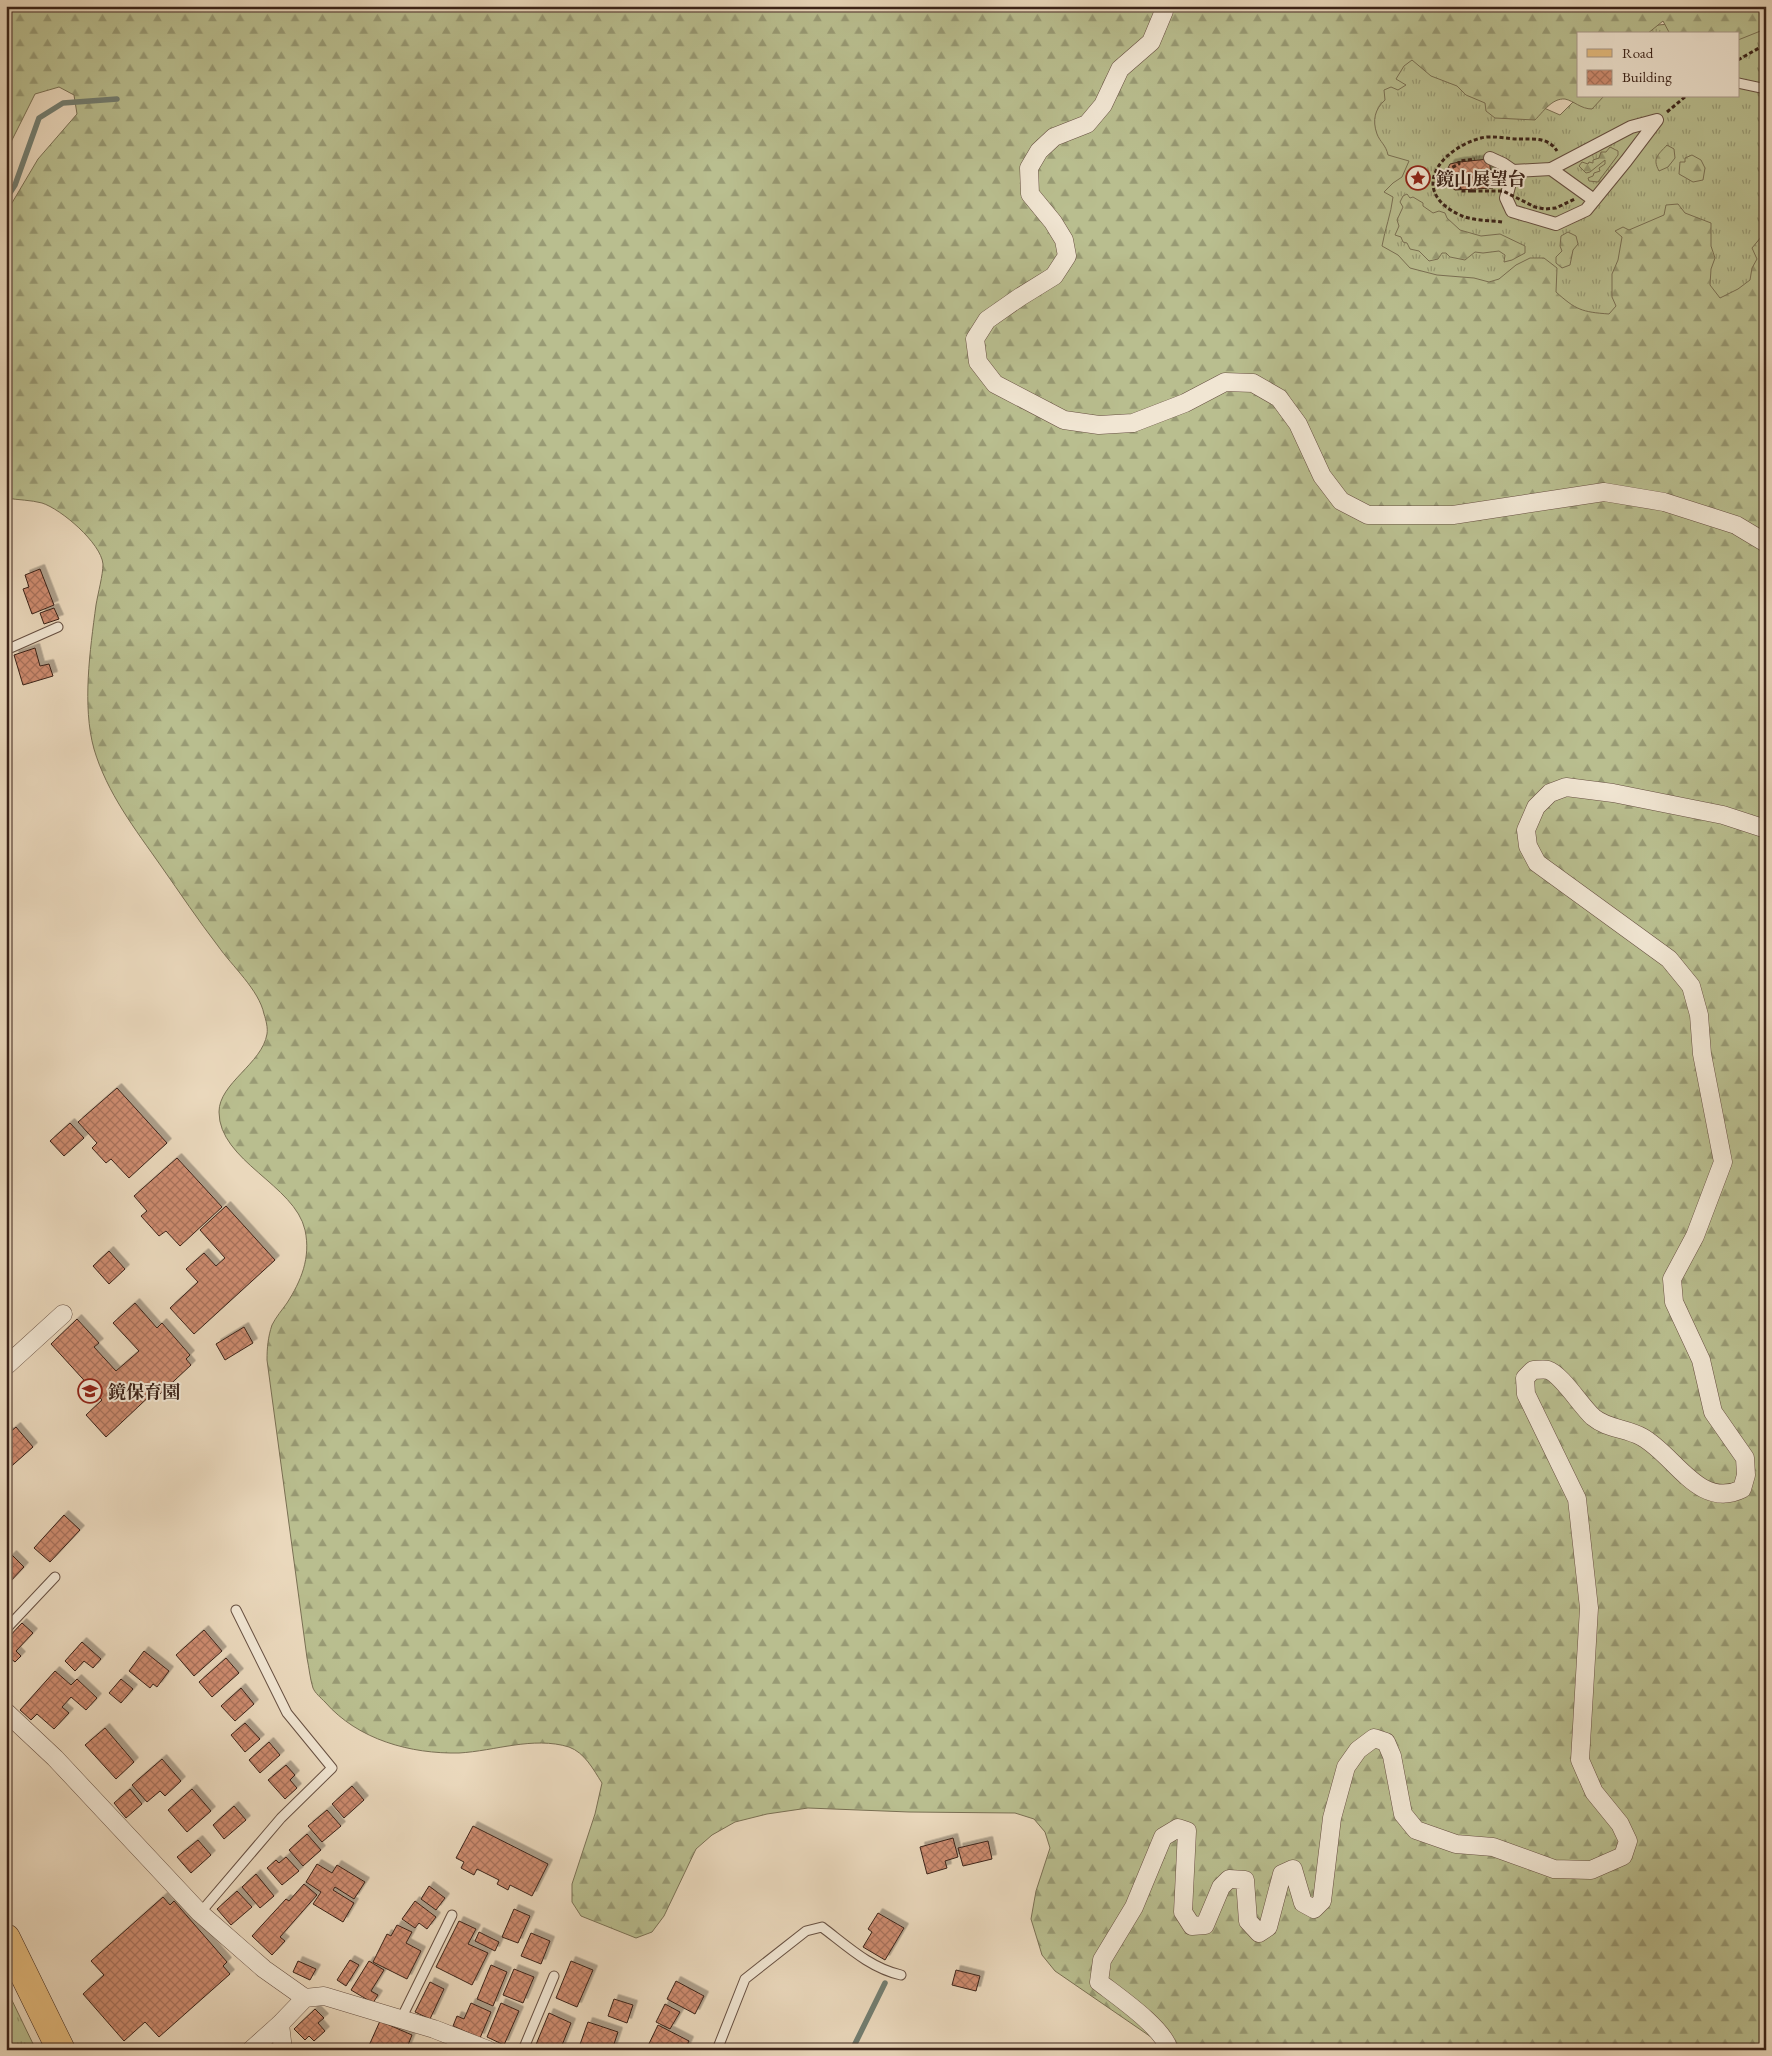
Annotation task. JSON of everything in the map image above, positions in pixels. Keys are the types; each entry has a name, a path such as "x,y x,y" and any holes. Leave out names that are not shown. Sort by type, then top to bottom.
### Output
{"main road":[{"path":"6,1938 60,2050"}],"street":[{"path":"1164,6 1164,11 1150,42 1120,69 1103,105 1087,124 1054,137 1039,151 1029,168 1030,194 1064,240 1067,256 1054,276 987,320 975,338 978,362 995,384 1064,420 1099,425 1133,423 1185,403 1225,382 1253,383 1279,398 1298,424 1322,476 1340,501 1368,515 1454,515 1604,492 1664,502 1736,525 1766,543"},
{"path":"1490,158 1504,164 1513,171 1551,169 1563,161 1631,127 1657,120"},
{"path":"1513,171 1506,198 1512,212 1556,224 1586,210 1657,120"},
{"path":"1551,169 1594,200"},
{"path":"1169,2050 1167,2041 1132,2007 1099,1982 1102,1960 1134,1907 1163,1837 1178,1828 1187,1831 1183,1912 1192,1926 1205,1925 1221,1887 1228,1879 1246,1880 1248,1921 1258,1933 1268,1927 1282,1874 1293,1869 1304,1903 1314,1909 1322,1901 1332,1818 1346,1767 1358,1750 1374,1738 1386,1742 1392,1756 1403,1814 1416,1830 1456,1844 1493,1847 1554,1869 1591,1870 1623,1856 1628,1841 1620,1824 1594,1792 1580,1760 1589,1608 1577,1499 1526,1394 1525,1378 1533,1370 1548,1370 1558,1378 1593,1417 1610,1427 1641,1436 1658,1448 1688,1478 1711,1493 1730,1495 1742,1489 1746,1475 1745,1458 1713,1412 1701,1360 1674,1302 1672,1279 1695,1236 1723,1162 1702,1054 1699,1015 1691,986 1669,960 1537,863 1528,846 1526,830 1536,807 1550,793 1566,787 1613,792 1723,815 1766,829"},
{"path":"6,1366 62,1314"},
{"path":"6,1712 55,1758 200,1913 264,1969 305,1998"},
{"path":"251,2050 305,1998 324,1996 434,2029 488,2050"},
{"path":"280,2024 283,2050"}],"lane":[{"path":"1740,83 1766,88"},
{"path":"6,650 58,627"},
{"path":"6,1629 55,1577"},
{"path":"200,1913 281,1818 332,1768 287,1713 236,1610"},
{"path":"401,2019 452,1915"},
{"path":"716,2050 745,1979 806,1931 822,1927 871,1964 901,1975"},
{"path":"523,2050 554,1976"}],"path":[{"path":"1740,59 1766,44"},
{"path":"1657,120 1684,98"},
{"path":"1470,160 1459,161 1459,164 1449,169 1446,176 1449,183 1455,188 1460,188 1460,191 1503,191 1534,207 1545,209 1556,208 1576,199"}],"green space":[{"path":"6,6 1766,6 1766,31 1763,30 1740,39 1740,32 1669,32 1663,21 1649,32 1577,32 1577,98 1602,98 1592,109 1560,99 1548,106 1535,120 1495,118 1486,111 1485,103 1466,95 1457,86 1431,76 1412,60 1404,66 1396,79 1406,85 1398,90 1391,87 1384,90 1385,100 1377,111 1375,129 1388,155 1409,161 1402,177 1384,192 1393,197 1382,246 1398,255 1410,268 1437,275 1474,278 1489,282 1499,279 1516,265 1530,258 1544,258 1557,268 1556,292 1580,309 1609,314 1616,306 1612,297 1612,274 1618,260 1622,237 1615,231 1623,227 1629,230 1664,215 1666,205 1678,204 1685,213 1711,223 1711,246 1715,258 1711,269 1710,285 1720,298 1738,289 1750,280 1752,268 1757,259 1752,248 1766,231 1766,2050 1170,2050 1055,1971 1042,1955 1031,1919 1036,1891 1050,1848 1045,1832 1034,1819 1015,1813 909,1812 808,1808 767,1814 735,1822 712,1835 696,1849 664,1916 652,1932 636,1938 581,1916 572,1902 572,1884 595,1814 602,1783 580,1753 569,1747 542,1743 459,1753 422,1751 404,1747 369,1735 353,1726 338,1715 317,1694 312,1684 307,1658 267,1360 268,1342 272,1325 292,1295 304,1269 307,1240 298,1214 287,1199 231,1145 222,1129 219,1112 226,1092 264,1045 267,1034 265,1019 261,1005 251,987 203,926 114,796 94,749 88,715 88,678 91,640 103,568 101,556 88,537 79,528 50,506 33,501 6,498 6,213 38,159 77,114 74,95 59,87 35,94 6,152"},
{"path":"1766,12 1766,426 1368,285 1352,116 1407,48 1560,115 1577,98 1740,98 1740,32 1641,32 1647,26 1760,16"},
{"path":"1667,145 1674,149 1675,158 1668,167 1659,171 1656,160"},
{"path":"1610,147 1618,151 1618,155 1598,182 1589,181 1588,178 1600,171 1599,168 1605,164 1605,160 1586,173 1579,166 1582,162 1593,163 1593,160 1599,158 1601,152 1606,152"},
{"path":"1692,155 1701,160 1705,168 1703,180 1693,182 1679,174 1680,162 1685,162 1685,158"},
{"path":"1407,194 1410,198 1413,197 1423,203 1423,206 1433,213 1439,211 1445,213 1447,218 1460,230 1481,236 1500,234 1525,246 1525,253 1504,262 1505,255 1499,251 1475,252 1465,260 1442,253 1438,259 1429,261 1419,251 1410,249 1401,237 1395,235 1399,226 1397,220 1403,207 1400,202 1403,196"},
{"path":"1568,232 1576,236 1578,244 1573,250 1570,265 1562,268 1556,263 1556,257 1562,251 1560,246 1561,236"},
{"path":"6,1988 36,2050 6,2050"}],"building":[{"path":"1489,159 1493,188 1455,190 1447,184 1444,176 1450,164"},
{"path":"40,569 54,605 32,614 23,589 29,587 25,575"},
{"path":"54,608 59,619 44,624 40,613"},
{"path":"35,648 40,666 49,664 53,676 23,685 14,655"},
{"path":"117,1088 167,1143 129,1178 111,1159 106,1163 92,1148 97,1143 78,1122"},
{"path":"70,1123 84,1138 64,1156 50,1141"},
{"path":"177,1158 222,1207 180,1246 166,1231 159,1236 141,1216 147,1211 134,1196"},
{"path":"226,1206 275,1260 194,1334 170,1308 198,1282 186,1269 204,1253 216,1266 225,1258 200,1230"},
{"path":"109,1251 125,1269 109,1284 93,1266"},
{"path":"135,1303 157,1328 162,1323 190,1355 186,1359 191,1365 160,1394 156,1390 106,1437 86,1415 102,1400 51,1344 77,1319 99,1343 94,1347 116,1371 139,1351 113,1323"},
{"path":"244,1327 253,1343 225,1360 216,1344"},
{"path":"16,1427 33,1447 6,1471 6,1430 9,1433"},
{"path":"64,1515 80,1530 50,1562 34,1548"},
{"path":"12,1555 24,1567 7,1585 6,1561"},
{"path":"22,1623 33,1633 16,1651 21,1656 15,1662 10,1658 6,1663 6,1640"},
{"path":"204,1630 222,1651 194,1676 176,1655"},
{"path":"82,1642 101,1659 93,1668 84,1661 75,1671 65,1661"},
{"path":"144,1651 169,1671 157,1687 153,1684 150,1688 129,1671"},
{"path":"226,1658 239,1673 212,1697 199,1682"},
{"path":"55,1671 71,1685 77,1679 97,1698 86,1710 71,1697 62,1707 69,1713 54,1729 37,1714 31,1720 20,1710"},
{"path":"121,1679 133,1689 121,1703 109,1693"},
{"path":"241,1688 254,1704 235,1721 221,1706"},
{"path":"245,1723 260,1739 245,1752 231,1735"},
{"path":"105,1728 134,1762 116,1779 85,1745"},
{"path":"269,1742 280,1755 260,1773 249,1760"},
{"path":"162,1759 181,1781 165,1796 160,1791 147,1802 132,1785"},
{"path":"286,1765 295,1775 290,1780 297,1788 285,1799 268,1780"},
{"path":"352,1786 364,1800 344,1818 332,1804"},
{"path":"130,1789 142,1804 126,1818 114,1803"},
{"path":"192,1789 211,1811 187,1832 168,1810"},
{"path":"234,1806 246,1820 224,1839 213,1825"},
{"path":"327,1810 341,1826 322,1842 308,1826"},
{"path":"473,1826 548,1864 532,1896 510,1885 508,1890 497,1884 499,1880 477,1869 474,1875 461,1868 464,1862 456,1858"},
{"path":"307,1834 321,1850 303,1866 289,1850"},
{"path":"953,1838 958,1857 945,1861 947,1868 927,1874 920,1847"},
{"path":"198,1840 211,1855 191,1873 177,1857"},
{"path":"988,1841 992,1859 963,1866 958,1848"},
{"path":"286,1857 299,1871 282,1885 267,1868 276,1860 279,1863"},
{"path":"317,1864 332,1873 337,1865 365,1882 354,1899 335,1887 333,1890 354,1903 343,1922 313,1904 321,1892 306,1882"},
{"path":"256,1874 274,1896 260,1908 242,1887"},
{"path":"304,1884 317,1895 280,1937 285,1941 272,1955 252,1936 286,1899 289,1901"},
{"path":"429,1886 445,1898 436,1910 421,1899"},
{"path":"237,1891 252,1907 231,1925 217,1909"},
{"path":"163,1897 170,1905 174,1901 227,1962 223,1966 230,1974 159,2037 145,2022 124,2041 83,1994 104,1975 91,1961"},
{"path":"415,1901 436,1917 427,1929 419,1923 415,1928 402,1919"},
{"path":"514,1909 530,1916 518,1943 502,1937"},
{"path":"878,1913 904,1928 885,1960 863,1947 872,1932 868,1929"},
{"path":"459,1921 476,1929 468,1944 488,1953 472,1985 436,1967"},
{"path":"397,1925 412,1932 406,1943 421,1951 407,1979 373,1962 387,1934 391,1936"},
{"path":"479,1932 499,1942 495,1951 475,1941"},
{"path":"531,1933 550,1941 541,1964 521,1956"},
{"path":"350,1960 359,1965 346,1986 337,1980"},
{"path":"298,1961 316,1969 310,1980 293,1972"},
{"path":"369,1961 384,1970 371,1991 378,1995 373,2003 351,1990"},
{"path":"571,1961 593,1970 577,2007 556,1998"},
{"path":"491,1965 507,1972 493,2006 477,1999"},
{"path":"514,1969 534,1977 523,2003 503,1995"},
{"path":"956,1970 980,1976 976,1991 952,1985"},
{"path":"676,1981 704,1996 695,2014 667,1999"},
{"path":"430,1982 444,1989 430,2019 415,2012"},
{"path":"614,1999 633,2005 627,2023 608,2016"},
{"path":"471,2003 491,2012 480,2038 453,2026 457,2016 464,2019"},
{"path":"501,2003 519,2011 504,2045 487,2037"},
{"path":"665,2004 680,2012 670,2029 656,2022"},
{"path":"315,2009 324,2018 318,2023 325,2031 314,2041 309,2036 305,2040 294,2029"},
{"path":"549,2013 571,2023 560,2050 541,2050 535,2047"},
{"path":"380,2021 412,2035 406,2050 367,2050"},
{"path":"588,2022 618,2032 612,2050 578,2050"},
{"path":"658,2025 689,2041 685,2050 646,2050"}],"waterway":[{"path":"6,199 15,185 39,118 63,103 117,99"},
{"path":"852,2050 885,1983"}],"place":[{"name":"鏡山展望台","path":"1418,178"},
{"name":"鏡保育園","path":"90,1391"}]}
